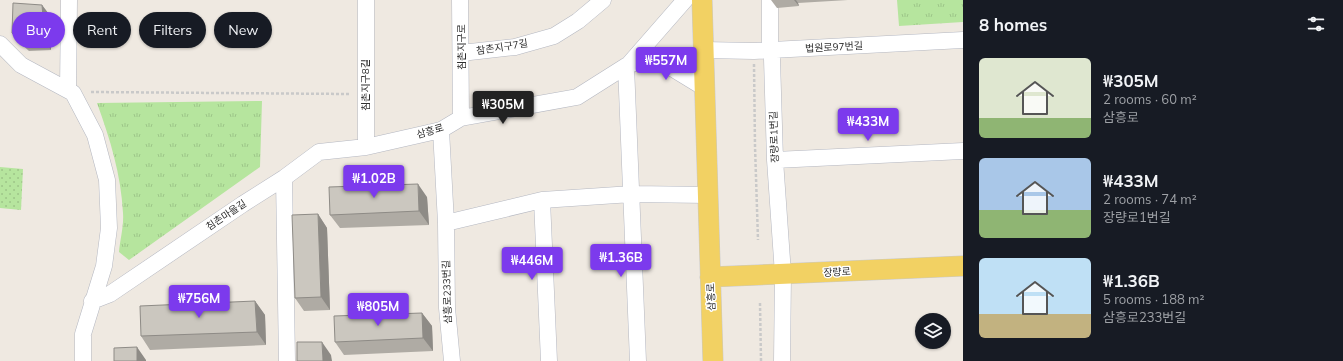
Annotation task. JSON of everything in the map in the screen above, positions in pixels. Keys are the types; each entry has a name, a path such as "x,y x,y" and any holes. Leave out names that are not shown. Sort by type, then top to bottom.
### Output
{"main road":[{"name":"삼흥로","path":"702,0 706,89 713,361"},
{"name":"장량로","path":"710,277 963,266"}],"street":[{"path":"68,90 69,0"},
{"name":"침촌지구8길","path":"366,0 366,147"},
{"name":"침촌지구로","path":"460,0 461,118"},
{"name":"참촌지구7길","path":"461,53 515,47 554,36 578,21 603,0"},
{"name":"삼흥로","path":"626,66 685,0"},
{"name":"장량로1번길","path":"770,0 770,50 772,59 775,160 783,274 782,361"},
{"name":"법원로97번길","path":"704,50 770,50 963,40"},
{"path":"0,44 21,65 73,93 95,135 107,180 110,228 104,266 83,334 83,361"},
{"name":"삼흥로","path":"366,147 441,130 461,118 577,97 626,66 652,56 706,89"},
{"path":"626,66 638,361"},
{"name":"삼흥로233번길","path":"441,130 446,223 447,308 452,361"},
{"name":"침촌마을길","path":"92,301 110,294 284,178 319,152 366,147"},
{"path":"775,160 963,151"},
{"path":"284,178 287,361"},
{"path":"446,223 542,200 632,194 708,194"},
{"path":"542,200 549,361"}],"path":[{"path":"754,58 758,240"},
{"path":"91,92 349,94"},
{"path":"760,304 761,361"}],"green space":[{"path":"897,0 963,0 963,22 899,26"},
{"path":"262,101 260,167 129,260 119,252 123,218 120,184 110,143 97,103"},
{"path":"0,167 23,169 21,210 0,208"}],"building":[{"path":"13,3 42,5 43,12 13,12"},
{"path":"418,184 419,211 330,215 329,187"},
{"path":"318,214 321,297 295,298 292,215"},
{"path":"255,301 257,332 141,336 140,306"},
{"path":"422,313 423,338 335,342 334,316"},
{"path":"297,342 322,342 323,361 297,361"},
{"path":"137,347 137,361 114,361 114,348"}]}
